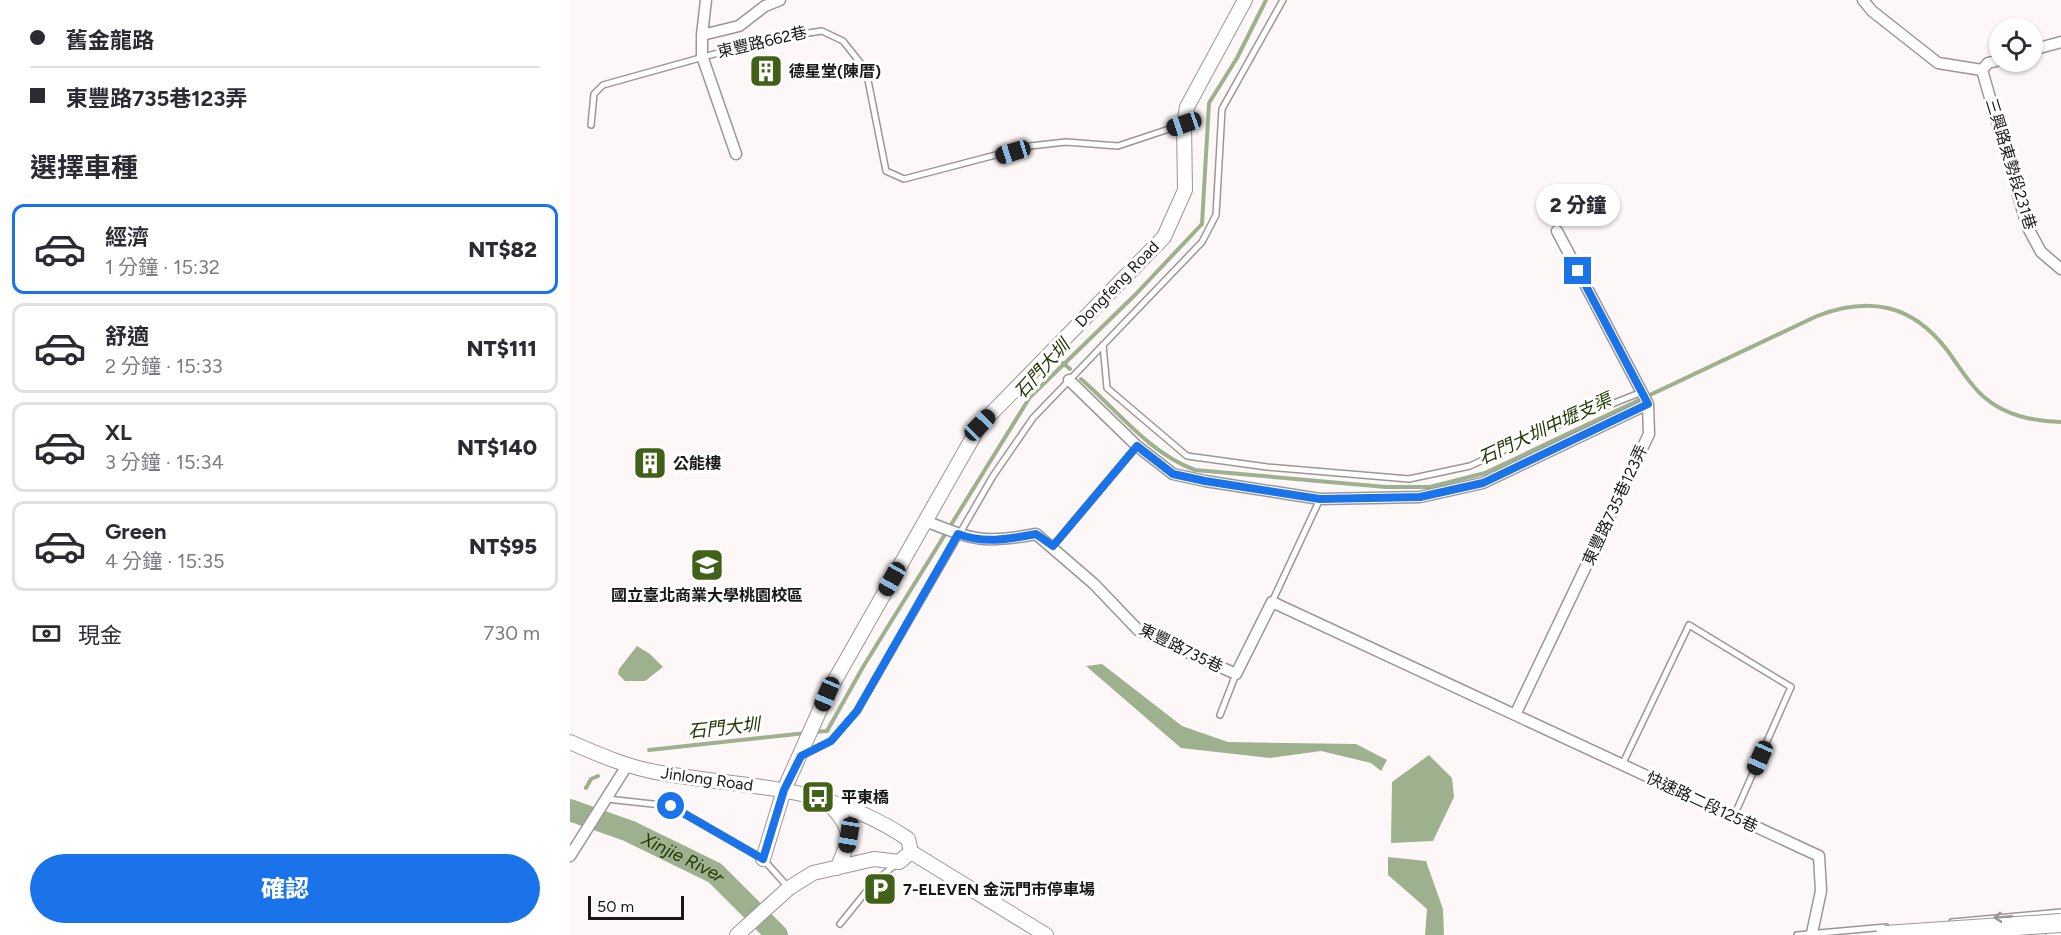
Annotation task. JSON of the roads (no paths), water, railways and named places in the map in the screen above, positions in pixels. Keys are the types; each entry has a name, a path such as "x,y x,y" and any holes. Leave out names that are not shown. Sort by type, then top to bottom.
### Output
{"highway":[{"path":"1890,931 2061,923"},
{"path":"2055,935 2061,934"}],"street":[{"path":"706,0 702,56 736,154"},
{"path":"702,35 739,26 765,6 780,0"},
{"name":"Dongfeng Road","path":"803,751 827,694 980,425 1164,237 1185,190 1184,124 1187,107 1245,0"},
{"path":"1863,0 1872,11 1938,63 1982,70 1989,63"},
{"path":"2043,47 2061,42"},
{"name":"三興路東勢段231巷","path":"1982,70 2028,226 2041,252 2061,269"},
{"name":"東豐路735巷123弄","path":"1515,714 1649,434 1648,404 1557,231"},
{"path":"1069,380 1137,446 1173,474 1320,499 1420,497 1483,483 1648,404"},
{"name":"東豐路735巷","path":"925,521 974,540 1002,541 1036,534 1053,546 1138,630 1236,674 1272,602"},
{"path":"1272,602 1515,714"},
{"name":"快速路二段125巷","path":"1515,714 1819,856 1821,891 1812,933"},
{"name":"Jinlong Road","path":"570,742 659,773 784,790 824,799 880,820 908,838 911,852"},
{"path":"763,859 784,790 803,751"},
{"path":"570,856 628,764"},
{"path":"824,799 844,818 849,835 846,849 837,868"},
{"path":"737,935 789,888 813,873 874,859 899,862 911,852 1046,935"}],"lane":[{"path":"803,751 831,741 857,711 956,533 1033,418 1202,242 1216,215 1222,109 1283,0"},
{"name":"東豐路662巷","path":"591,125 594,94 603,85 702,56 810,30 835,35 843,41 866,70 886,171 904,179 1030,147 1066,142 1118,146 1184,124"},
{"path":"1103,345 1107,388 1187,456 1268,467 1420,477 1470,466 1551,428 1642,392"},
{"path":"1053,546 1137,446"},
{"path":"1272,602 1320,499"},
{"path":"1622,765 1689,625 1791,687 1734,816"},
{"path":"1220,715 1236,674"},
{"path":"605,802 671,806 763,859 789,888"},
{"path":"840,924 874,882 899,862"},
{"path":"1943,922 2061,912"},
{"path":"1797,935 1890,931"}],"waterway":[{"name":"石門大圳","path":"814,732 827,731 863,667 1030,397 1135,295 1202,224 1209,103 1237,58 1266,0"},
{"name":"石門大圳中壢支渠","path":"1081,379 1148,442 1178,462 1195,470 1386,487 1430,487 1485,473 1817,316 1854,306 1872,306 1888,308 1919,322 1947,350 1964,375 1984,397 2001,409 2020,416 2061,422"},
{"name":"石門大圳","path":"1063,363 1070,369"},
{"name":"石門大圳","path":"649,750 806,733"},
{"name":"石門大圳","path":"586,788 591,779 598,776"},
{"name":"Xinjie River","path":"570,810 629,831 715,873 777,935"}],"place":[{"name":"德星堂(陳厝)","path":"766,71"},
{"name":"公能樓","path":"650,463"},
{"name":"國立臺北商業大學桃園校區","path":"707,565"},
{"name":"平東橋","path":"818,797"},
{"name":"7-ELEVEN 金沅門市停車場","path":"880,889"}]}
